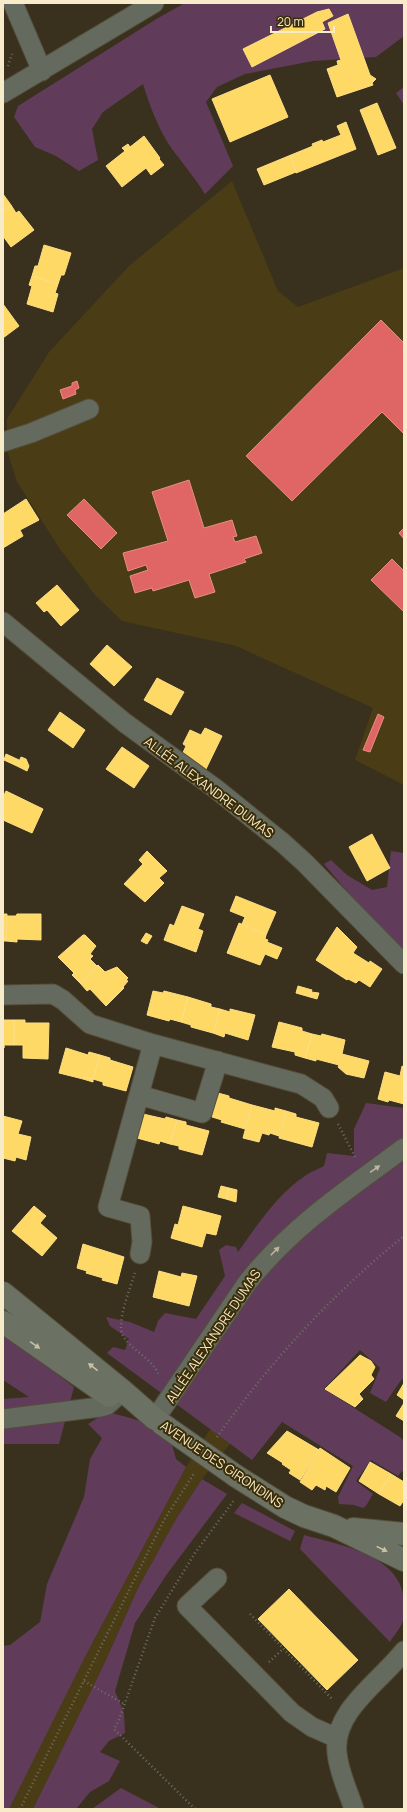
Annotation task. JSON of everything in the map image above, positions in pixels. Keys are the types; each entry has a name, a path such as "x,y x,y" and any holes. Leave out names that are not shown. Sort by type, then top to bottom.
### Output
{"main road":[{"name":"AVENUE DES GIRONDINS","path":"3,1293 118,1395"},
{"name":"AVENUE DES GIRONDINS","path":"3,1322 118,1395 161,1417 236,1476 285,1507 304,1516 334,1526 404,1560"},
{"name":"AVENUE DES GIRONDINS","path":"334,1526 404,1534"}],"street":[{"path":"13,3 42,71"},
{"path":"8,90 154,3"},
{"path":"3,442 31,433 89,409"},
{"name":"ALLÉE ALEXANDRE DUMAS","path":"3,622 125,723 216,789 283,843 305,863 404,964"},
{"path":"3,995 53,994 63,1000 90,1024 153,1044 301,1084 323,1098 330,1108"},
{"path":"140,1254 142,1242 140,1216 108,1207 153,1044"},
{"path":"139,1095 202,1113 218,1061"},
{"name":"ALLÉE ALEXANDRE DUMAS","path":"161,1417 247,1283 264,1263 299,1229 404,1148"},
{"path":"3,1419 100,1407 118,1395"},
{"path":"218,1578 187,1606 292,1713 312,1727 337,1738"},
{"path":"354,1809 338,1764 337,1738 341,1724 347,1715 404,1651"}],"path":[{"path":"8,90 6,73 12,53 11,49"},
{"path":"330,1108 366,1176"},
{"path":"215,1440 263,1375 308,1325 366,1268 404,1236"},
{"path":"140,1254 122,1321 121,1332 128,1343 156,1368 162,1387 161,1417"},
{"path":"20,1809 164,1520 198,1467"},
{"path":"250,1614 347,1715"},
{"path":"84,1681 124,1704 114,1729 195,1809"}],"shaded area":[{"path":"185,3 404,3 404,36 376,57 313,61 245,74 217,87 206,102 233,166 205,194 172,149 163,134 151,109 143,84 103,112 92,129 98,160 79,171 56,156 35,147 14,117 18,106 158,18"},
{"path":"404,87 404,105 396,93"},
{"path":"232,181 278,291 298,307 404,268 404,785 355,760 373,708 236,646 122,621 95,595 60,549 17,482 7,450 7,419 49,352 129,266"},
{"path":"391,851 404,853 404,946 402,949 361,908 324,864 331,860 347,875 372,890 387,887"},
{"path":"366,1103 404,1108 404,1378 386,1402 370,1393 380,1368 360,1350 324,1389 404,1441 404,1473 402,1471 398,1476 371,1460 356,1481 373,1494 366,1506 363,1508 354,1505 339,1504 338,1497 353,1466 282,1422 252,1460 107,1353 113,1347 125,1350 129,1339 110,1326 106,1317 130,1322 154,1332 158,1321 165,1313 196,1319 225,1276 219,1250 226,1245 236,1247 238,1252 268,1211 295,1183 324,1166 327,1153 354,1156 354,1129"},
{"path":"3,1333 74,1387 59,1444 3,1444 3,1399 29,1397 3,1380"},
{"path":"107,1412 146,1423 172,1445 176,1459 186,1467 86,1655 9,1809 3,1809 3,1646 10,1645 40,1622 47,1584 84,1497 90,1459 102,1438 88,1424"},
{"path":"249,1420 202,1479 176,1519 138,1588 105,1662 33,1809 9,1809 86,1655 186,1467 214,1423"},
{"path":"202,1479 227,1494 167,1574 135,1623 115,1691 124,1713 125,1733 109,1741 100,1752 120,1761 109,1781 90,1792 76,1809 33,1809 105,1662 138,1588 176,1519"},
{"path":"242,1503 295,1531 290,1541 234,1513"},
{"path":"304,1535 335,1543 368,1555 382,1563 394,1574 401,1587 404,1603 404,1619 390,1642 300,1549"},
{"path":"121,1788 159,1808 160,1809 92,1809"}],"building: Logements":[{"path":"329,9 333,16 322,22 325,29 252,67 243,49 317,12"},
{"path":"348,14 370,75 376,79 372,83 373,85 337,97 327,69 338,65 337,61 341,60 328,23"},
{"path":"270,75 288,117 230,142 212,99"},
{"path":"377,103 396,148 378,155 360,110"},
{"path":"346,122 356,149 296,173 291,155 313,146 312,144 322,140 323,142 341,135 337,126"},
{"path":"144,136 164,165 151,175 146,168 122,187 106,166"},
{"path":"128,144 130,147 125,151 122,148"},
{"path":"291,155 296,172 264,185 257,169"},
{"path":"3,194 11,205 3,211"},
{"path":"11,205 16,213 19,211 34,230 11,247 3,236 3,211"},
{"path":"44,245 71,253 64,275 61,275 58,284 32,276 35,266 38,266"},
{"path":"32,276 58,284 55,293 58,294 53,312 27,304 32,286 29,285"},
{"path":"3,304 19,326 3,338"},
{"path":"26,499 39,520 20,530 23,536 3,548 3,514"},
{"path":"57,585 79,610 61,626 47,610 44,612 36,603"},
{"path":"107,645 132,667 114,686 90,664"},
{"path":"157,678 184,692 171,715 144,700"},
{"path":"60,712 85,730 73,748 48,730"},
{"path":"205,728 222,736 206,769 181,757 186,746 183,744 190,730 201,735"},
{"path":"122,747 149,766 134,788 106,769"},
{"path":"6,754 19,760 17,766 4,760"},
{"path":"21,757 26,759 29,766 27,771 17,766"},
{"path":"6,791 43,809 32,833 3,820 3,797"},
{"path":"372,834 390,868 367,881 349,847"},
{"path":"147,851 167,871 159,878 164,883 145,902 124,884 143,864 139,860"},
{"path":"236,896 276,912 266,935 242,924 245,917 230,911"},
{"path":"182,906 204,914 198,929 203,931 196,952 164,940 170,924 174,926"},
{"path":"3,914 7,914 6,941 3,941"},
{"path":"17,914 41,914 41,940 17,939 17,942 6,941 7,916 16,916"},
{"path":"239,923 266,935 265,939 268,940 267,942 282,948 277,959 265,954 260,965 227,953"},
{"path":"337,927 357,947 353,953 369,963 370,961 382,969 370,987 359,980 356,983 348,979 347,980 316,960"},
{"path":"146,933 152,936 147,944 141,941"},
{"path":"83,935 85,935 96,946 90,954 93,956 90,959 97,966 80,983 72,975 74,973 58,957"},
{"path":"98,965 105,972 117,967 128,978 126,980 128,981 123,987 124,988 106,1006 90,989 87,991 80,983"},
{"path":"298,986 312,990 310,997 296,993"},
{"path":"153,991 163,993 164,991 188,997 181,1022 170,1019 169,1021 147,1015"},
{"path":"311,992 319,993 317,999 310,997"},
{"path":"188,997 211,1004 211,1007 220,1009 213,1033 191,1027 191,1025 181,1022"},
{"path":"220,1009 230,1012 230,1009 255,1015 248,1040 225,1033 224,1037 213,1033"},
{"path":"3,1020 14,1020 14,1045 4,1045 4,1048"},
{"path":"14,1020 25,1020 25,1023 49,1023 48,1059 23,1058 23,1045 14,1045"},
{"path":"279,1022 302,1028 302,1031 312,1034 305,1058 295,1055 295,1052 272,1047"},
{"path":"312,1034 321,1036 322,1034 345,1040 342,1054 369,1061 364,1078 346,1074 338,1067 339,1065 316,1059 316,1061 305,1058"},
{"path":"66,1048 88,1055 89,1052 100,1055 93,1079 84,1077 83,1079 59,1073"},
{"path":"100,1055 110,1058 110,1060 133,1067 126,1091 103,1085 103,1082 93,1079"},
{"path":"402,1066 404,1067 404,1104 378,1099 385,1072 400,1076"},
{"path":"84,1077 93,1079 93,1082 83,1079"},
{"path":"218,1093 252,1105 245,1129 221,1122 222,1120 212,1117"},
{"path":"252,1105 275,1111 275,1108 286,1111 279,1136 270,1133 269,1135 262,1133 259,1142 243,1138"},
{"path":"286,1111 296,1114 296,1117 319,1123 312,1147 279,1138"},
{"path":"143,1114 177,1120 170,1144 160,1141 159,1144 137,1138"},
{"path":"3,1116 22,1121 18,1134 31,1137 26,1160 16,1157 15,1161 3,1158"},
{"path":"177,1120 186,1122 186,1125 209,1131 202,1155 179,1149 179,1146 170,1144"},
{"path":"221,1186 229,1188 226,1199 218,1197"},
{"path":"229,1188 237,1190 236,1202 226,1199"},
{"path":"34,1206 46,1216 40,1223 57,1238 42,1256 12,1231"},
{"path":"183,1206 221,1216 216,1235 206,1233 202,1247 171,1238 175,1224 178,1225"},
{"path":"83,1244 124,1257 117,1284 102,1280 103,1278 86,1273 87,1271 77,1268"},
{"path":"159,1271 181,1277 182,1273 197,1276 189,1306 153,1297"},
{"path":"360,1355 371,1361 375,1367 371,1375 374,1379 359,1394 363,1399 355,1407 325,1389"},
{"path":"404,1383 404,1400 397,1395"},
{"path":"404,1403 404,1421 396,1416"},
{"path":"287,1431 319,1450 300,1480 289,1473 291,1470 282,1464 283,1463 267,1453"},
{"path":"320,1448 350,1468 336,1492 326,1486 325,1490 316,1485 312,1490 300,1482"},
{"path":"370,1462 391,1474 379,1494 359,1481"},
{"path":"391,1474 404,1482 404,1500 400,1506 379,1494"},
{"path":"289,1589 358,1660 327,1690 258,1619"}],"building: Commerces":[{"path":"381,320 404,343 404,434 382,412 292,501 246,456"},
{"path":"77,381 79,388 75,390 76,394 63,399 60,390 72,386 72,383"},
{"path":"189,480 204,528 232,520 237,536 233,537 235,542 256,536 262,553 244,559 246,562 209,574 215,592 195,598 189,580 153,591 152,588 135,593 130,576 148,570 146,565 128,571 123,553 168,541 152,492"},
{"path":"84,499 117,533 101,549 67,515"},
{"path":"404,528 404,539 399,533"},
{"path":"392,559 404,571 404,612 371,580"},
{"path":"378,714 384,717 370,752 363,750"}]}
